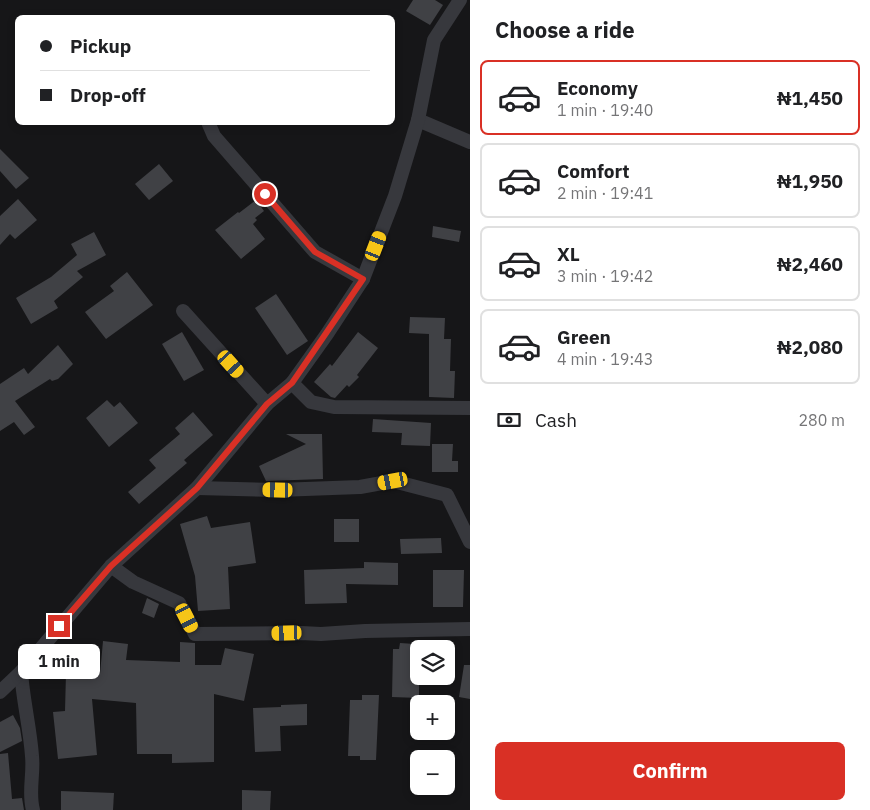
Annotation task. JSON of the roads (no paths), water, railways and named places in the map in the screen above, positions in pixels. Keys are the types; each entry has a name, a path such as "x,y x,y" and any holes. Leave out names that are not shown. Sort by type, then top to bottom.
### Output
{"street":[{"path":"0,692 21,672 111,566 197,488 267,404 292,383 363,279 395,196 418,120 434,40 460,0"},
{"path":"418,120 470,142"},
{"path":"209,125 214,136 315,252 363,279"},
{"path":"183,311 267,404"},
{"path":"292,383 311,402 334,407 470,408"},
{"path":"197,488 278,490 360,487 393,481 447,495 470,542"},
{"path":"111,566 133,582 179,603 195,634 301,632 321,634 364,631 470,629"},
{"path":"21,672 22,694 32,758 30,798 33,810"}]}
